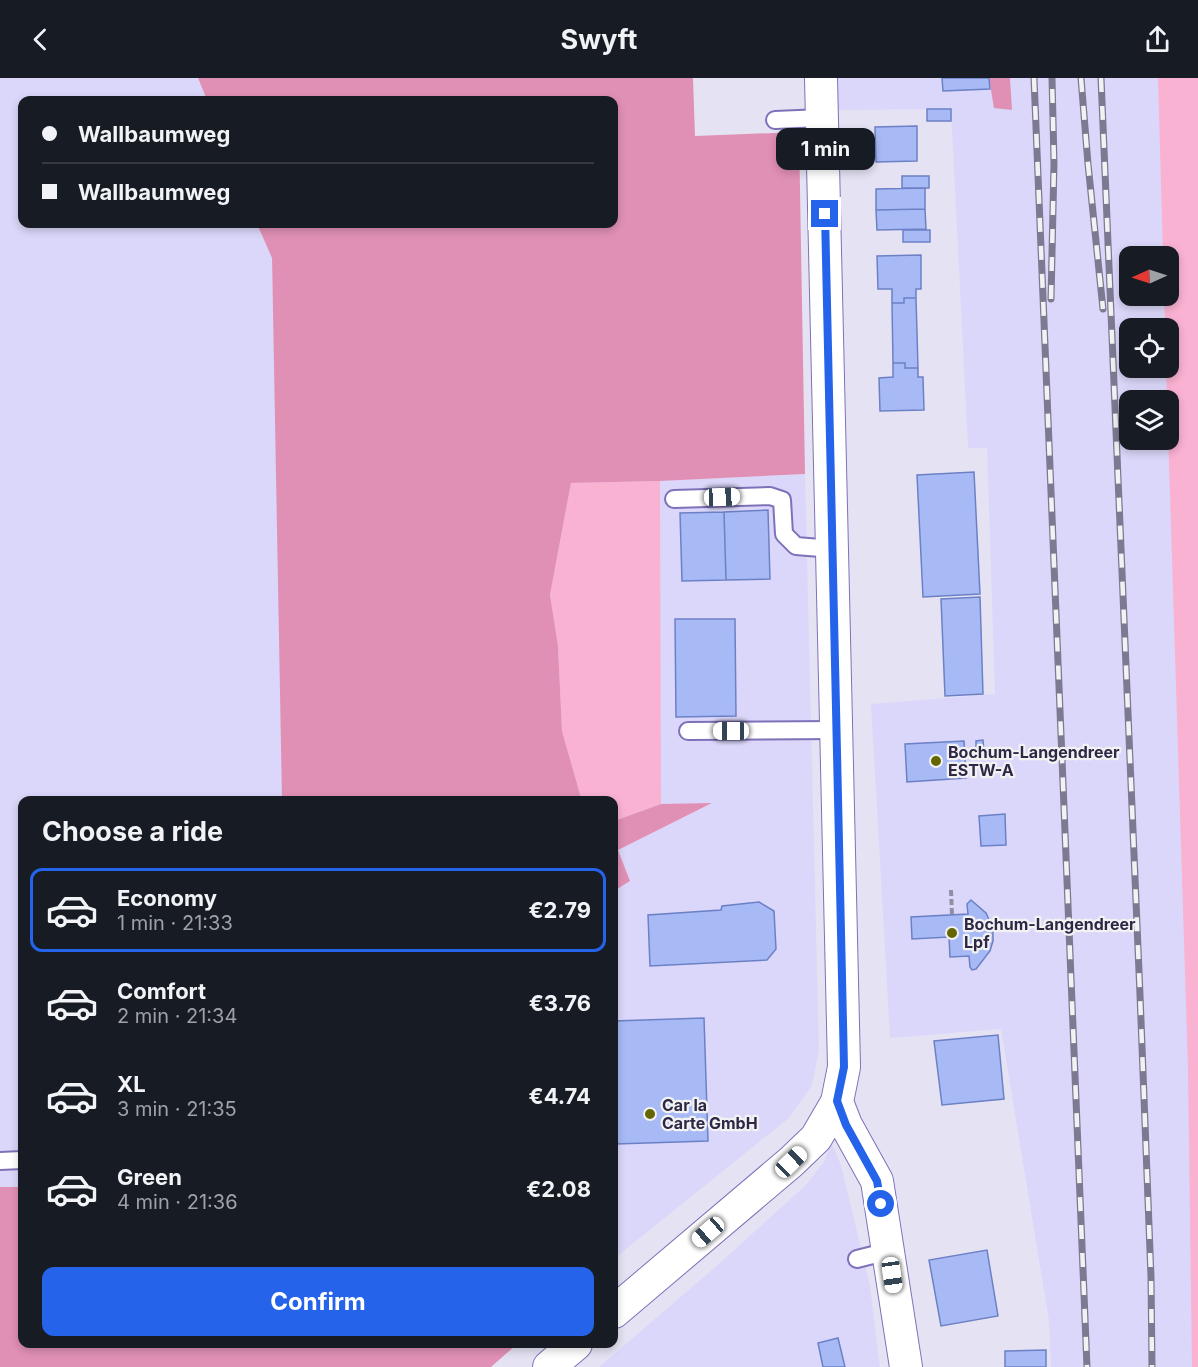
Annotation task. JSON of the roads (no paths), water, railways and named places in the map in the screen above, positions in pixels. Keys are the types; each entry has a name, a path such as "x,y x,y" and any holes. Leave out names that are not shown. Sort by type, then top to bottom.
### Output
{"street":[{"path":"618,1309 791,1162 816,1138 837,1101 844,1067 822,78"},
{"path":"837,1101 846,1125 877,1181 906,1367"},
{"path":"549,1367 571,1348"}],"lane":[{"path":"775,120 822,118"},
{"path":"674,499 770,496 782,500 784,534 796,546 833,549"},
{"path":"688,731 837,730"},
{"path":"0,1161 18,1160"},
{"path":"857,1259 889,1251"}],"railway":[{"path":"1034,78 1087,1367"},
{"path":"1051,299 1054,163 1052,78"},
{"path":"1081,78 1103,309"},
{"path":"1101,78 1140,995 1151,1277 1152,1367"}],"place":[{"name":"Bochum-Langendreer ESTW-A","path":"936,761"},
{"name":"Bochum-Langendreer Lpf","path":"952,933"},
{"name":"Car la Carte GmbH","path":"650,1114"}]}
